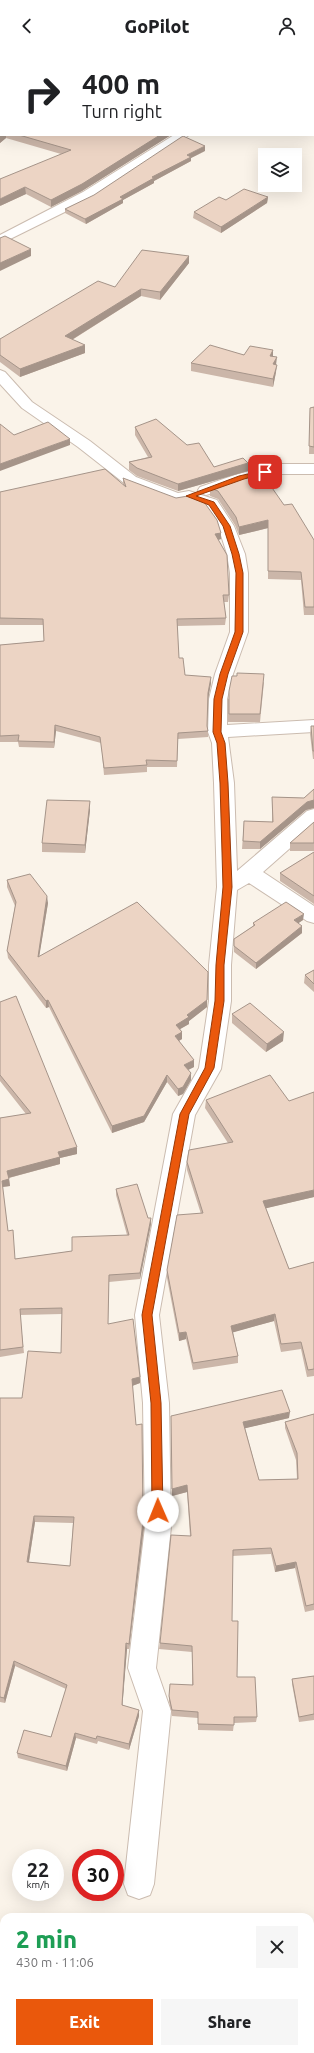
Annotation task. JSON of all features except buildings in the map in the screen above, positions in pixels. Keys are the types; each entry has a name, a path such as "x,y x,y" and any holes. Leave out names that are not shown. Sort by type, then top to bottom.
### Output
{"street":[{"path":"0,240 88,195 181,136"},
{"path":"0,375 26,405 84,444 130,480 176,498 189,496 242,478 276,469 314,469"},
{"path":"139,1884 157,1711 142,1668 158,1527 156,1403 147,1315 184,1114 210,1068 220,1001 220,965 227,887 224,783 221,743 217,732 218,699 224,674 239,632 239,573 236,554 226,526 211,504 189,496"},
{"path":"217,732 314,726"},
{"path":"227,887 250,873 314,816"},
{"path":"250,873 314,916"}],"route":[{"path":"158,1511 156,1403 147,1315 184,1114 210,1068 220,1001 220,965 227,887 224,783 221,743 217,732 218,699 224,674 239,632 239,573 236,554 226,526 211,504 189,496 242,478 265,472"}]}
